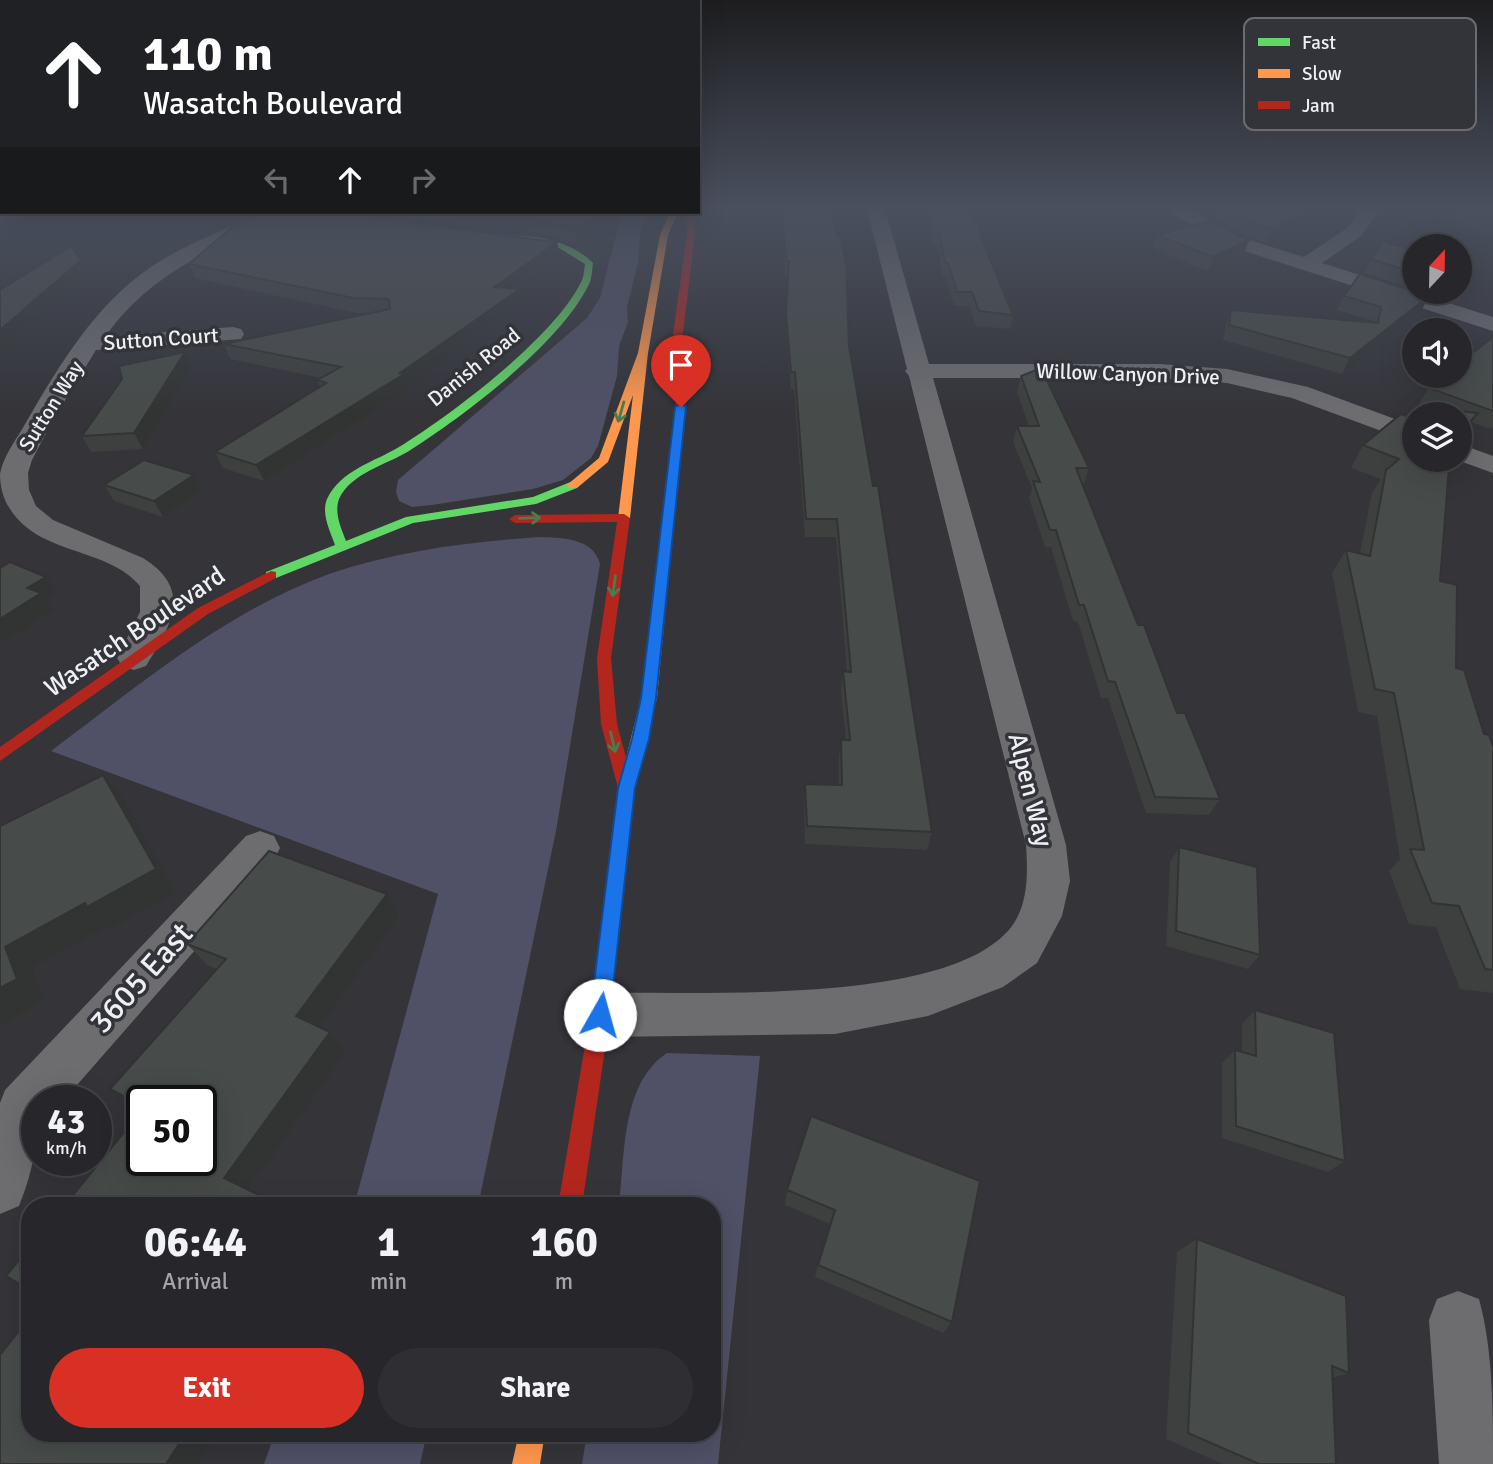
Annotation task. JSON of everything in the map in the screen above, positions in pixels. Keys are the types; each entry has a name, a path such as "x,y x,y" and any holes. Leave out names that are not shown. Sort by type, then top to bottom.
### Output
{"main road":[{"name":"Danish Road","path":"342,546 331,517 331,508 343,486 359,472 417,439 518,361 553,327 588,277"},
{"name":"Wasatch Boulevard","path":"342,546 481,521 624,518 643,353 656,277"},
{"path":"664,393 676,349 685,277"},
{"path":"571,1197 600,1015 626,788 649,698 681,407 676,349"},
{"name":"Wasatch Boulevard","path":"0,755 191,619 236,592 281,570 410,520 536,500 554,495 585,478 610,451 625,398 643,353"},
{"path":"626,788 609,724 604,658 624,518 644,498"},
{"path":"526,1464 530,1442"}],"street":[{"name":"Sutton Way","path":"134,658 149,632 158,592 151,578 136,567 47,529 29,515 16,494 14,471 20,456 90,344 118,305 151,277"},
{"name":"Alpen Way","path":"600,1015 835,1012 928,995 987,972 1021,949 1041,916 1049,881 1046,845 893,277"},
{"path":"1345,277 1493,324"},
{"name":"Sutton Court","path":"90,344 233,334"},
{"name":"Willow Canyon Drive","path":"917,371 1160,371 1227,376 1299,392 1402,431"},
{"path":"1472,457 1493,465"},
{"name":"3605 East","path":"0,1187 11,1114 260,848"},
{"path":"1458,1320 1471,1464"}],"shaded area":[{"path":"605,277 634,277 627,307 628,322 619,346 617,376 598,446 591,458 563,480 533,489 412,507 399,501 396,492 398,480 587,318 600,298"},
{"path":"539,537 566,539 591,549 600,564 556,831 480,1197 356,1197 438,894 51,751 218,629 291,590 329,574 380,559 486,542"},
{"path":"667,1053 760,1056 721,1435 721,1197 620,1197 628,1122 633,1101 652,1066"},
{"path":"272,1442 425,1442 420,1464 264,1464"},
{"path":"586,1442 720,1442 718,1464 582,1464"}],"building":[{"path":"20,277 61,277 0,330 0,290"},
{"path":"253,277 508,277 495,287 520,289 400,373 404,374 256,465 215,452 326,383 317,380 341,367 224,344 390,309 389,299 353,298"},
{"path":"788,277 846,277 849,346 873,486 878,486 932,832 807,826 805,784 842,785 841,740 850,740 843,671 851,672 837,519 806,519 795,372 791,372 786,313"},
{"path":"952,277 997,277 1013,315 979,311 972,292 957,292"},
{"path":"1358,277 1370,277 1402,287 1402,304 1419,304 1350,358 1229,325 1231,310 1378,323 1381,307 1344,296"},
{"path":"1493,337 1493,411 1429,388 1472,388 1472,354"},
{"path":"185,352 134,433 82,436 122,379 119,366"},
{"path":"1041,368 1089,468 1076,468 1138,625 1144,625 1177,713 1185,713 1220,799 1155,797 1115,682 1108,681 1084,605 1079,605 1056,530 1050,530 1033,481 1040,482 1017,426 1039,426 1021,376"},
{"path":"1401,414 1402,472 1449,472 1440,581 1457,585 1456,668 1464,670 1484,734 1489,735 1493,747 1493,970 1485,969 1459,906 1432,903 1410,849 1424,850 1394,693 1375,689 1346,550 1370,556 1386,470 1399,459 1363,445"},
{"path":"144,460 194,475 154,501 104,485"},
{"path":"10,562 46,577 27,588 41,593 0,619 0,568"},
{"path":"103,775 156,869 87,907 85,903 5,947 17,979 0,988 0,826"},
{"path":"1179,847 1257,867 1260,955 1176,931"},
{"path":"269,851 387,894 296,1016 330,1032 224,1178 263,1197 71,1197 88,1176 112,1176 112,1147 126,1130 126,1176 217,1176 217,1085 126,1085 126,1098 112,1090 112,1087 226,959 187,944"},
{"path":"1255,1010 1334,1033 1345,1161 1236,1126 1235,1050 1256,1056"},
{"path":"811,1116 980,1181 952,1322 818,1265 835,1210 787,1190"},
{"path":"1197,1239 1346,1296 1349,1373 1332,1366 1336,1464 1259,1464 1188,1433"},
{"path":"21,1258 21,1285 6,1276"},
{"path":"21,1328 21,1442 180,1442 166,1464 0,1464 0,1355"}],"traffic: fast":[{"path":"342,546 333,523 331,506 346,482 396,454 477,396 531,350 554,326 573,304 587,277"},
{"path":"271,575 410,520 536,500 573,485"}],"traffic: slow":[{"path":"624,518 643,353 656,277"},
{"path":"573,485 604,460 643,353"},
{"path":"631,770 649,698 668,521"},
{"path":"526,1464 530,1442"}],"traffic: jam":[{"path":"668,521 681,407 676,349 685,277"},
{"path":"515,519 624,518 604,658 609,724 626,788"},
{"path":"0,755 156,642 203,611 271,575"},
{"path":"571,1197 600,1015 626,788 631,770"}],"route":[{"path":"600,1015 626,788 649,698 681,407"}]}
